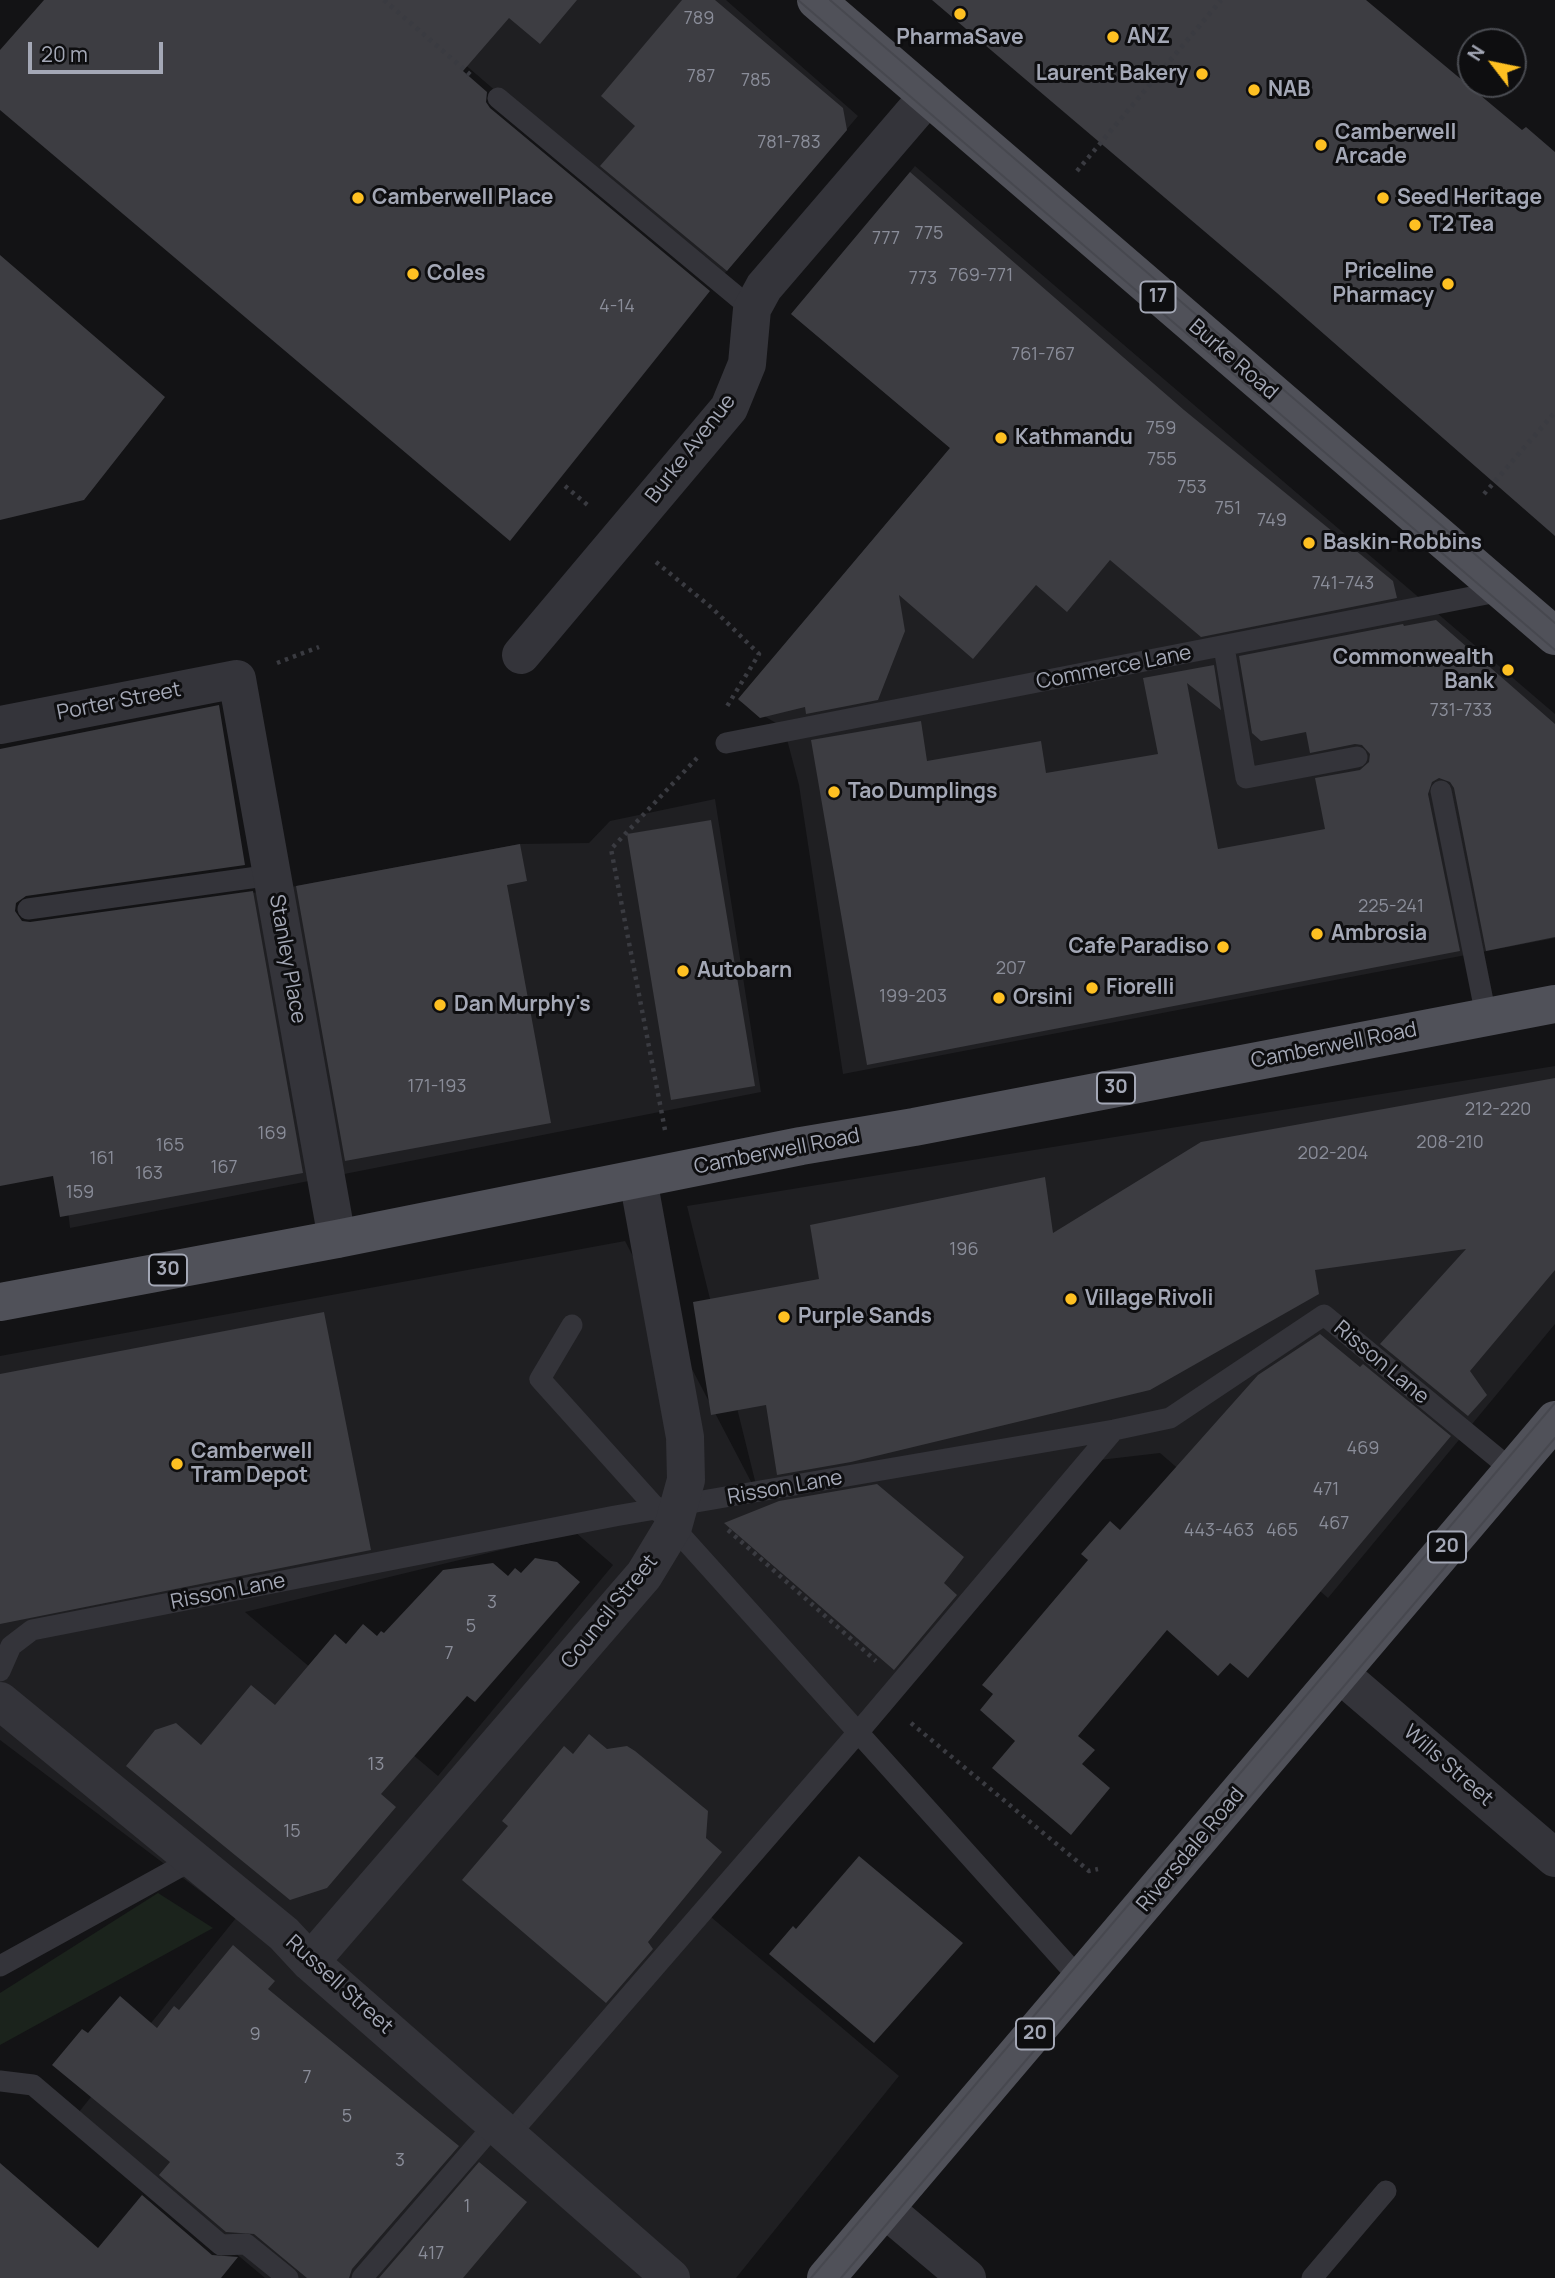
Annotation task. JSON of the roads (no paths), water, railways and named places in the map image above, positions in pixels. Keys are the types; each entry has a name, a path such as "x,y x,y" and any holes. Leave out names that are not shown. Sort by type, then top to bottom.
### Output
{"main road":[{"name":"Burke Road","path":"816,0 1555,636"},
{"name":"Camberwell Road","path":"0,1302 1555,1004"},
{"name":"Riversdale Road","path":"826,2278 1555,1420"}],"street":[{"name":"Burke Avenue","path":"521,655 729,408 747,364 752,309 764,287 928,96"},
{"name":"Porter Street","path":"0,725 237,679"},
{"name":"Stanley Place","path":"237,679 337,1239"},
{"name":"Council Street","path":"310,1962 644,1575 681,1510 686,1480 685,1437 656,1175"},
{"name":"Wills Street","path":"1340,1674 1555,1858"},
{"name":"Russell Street","path":"0,1700 284,1934 310,1962 670,2278"},
{"path":"885,2209 967,2278"}],"lane":[{"path":"498,98 752,309"},
{"name":"Commerce Lane","path":"726,743 1502,591"},
{"path":"1224,647 1246,778 1357,757"},
{"path":"1441,791 1486,1016"},
{"path":"28,909 272,875"},
{"name":"Risson Lane","path":"0,1671 11,1646 32,1630 1170,1418 1324,1315 1512,1470"},
{"path":"572,1325 540,1378 681,1510 859,1731 1081,1980"},
{"path":"362,2278 503,2129 859,1731 1114,1430"},
{"path":"0,1966 194,1859"},
{"path":"0,2081 33,2085 221,2245 246,2244 288,2278"},
{"path":"1312,2278 1386,2191"}],"tram line":[{"path":"798,0 1555,650"},
{"path":"830,0 1555,623"},
{"path":"811,2278 1555,1403"},
{"path":"841,2278 1555,1438"}],"place":[{"name":"PharmaSave","path":"960,14"},
{"name":"ANZ","path":"1113,37"},
{"name":"Laurent Bakery","path":"1202,74"},
{"name":"NAB","path":"1254,90"},
{"name":"Camberwell Arcade","path":"1321,145"},
{"name":"Camberwell Place","path":"358,198"},
{"name":"Seed Heritage","path":"1383,198"},
{"name":"T2 Tea","path":"1415,225"},
{"name":"Coles","path":"413,274"},
{"name":"Priceline Pharmacy","path":"1448,284"},
{"name":"Kathmandu","path":"1001,438"},
{"name":"Baskin-Robbins","path":"1309,543"},
{"name":"Commonwealth Bank","path":"1508,670"},
{"name":"Tao Dumplings","path":"834,792"},
{"name":"Ambrosia","path":"1317,934"},
{"name":"Cafe Paradiso","path":"1223,947"},
{"name":"Autobarn","path":"683,971"},
{"name":"Fiorelli","path":"1092,988"},
{"name":"Orsini","path":"999,998"},
{"name":"Dan Murphy's","path":"440,1005"},
{"name":"Village Rivoli","path":"1071,1299"},
{"name":"Purple Sands","path":"784,1317"},
{"name":"Camberwell Tram Depot","path":"177,1464"}]}
